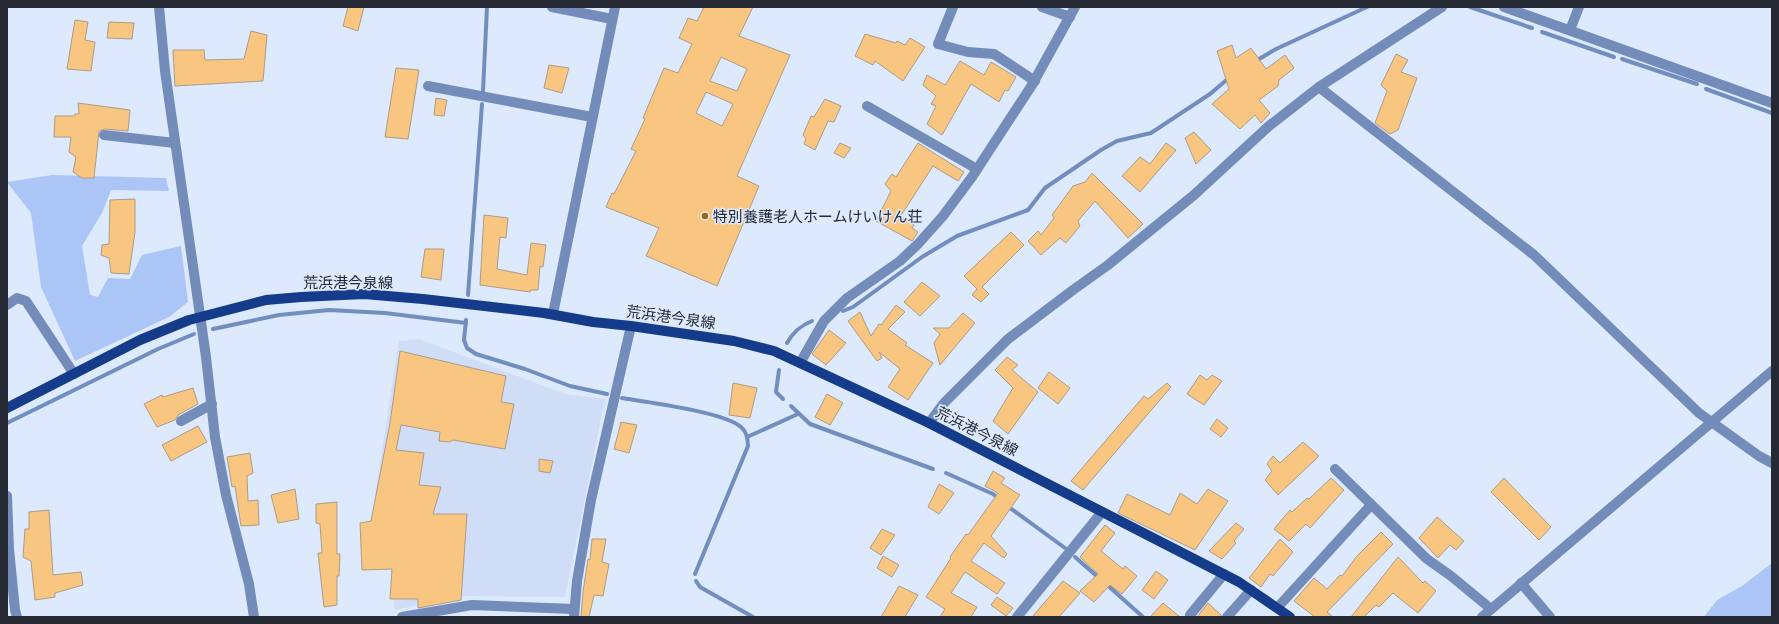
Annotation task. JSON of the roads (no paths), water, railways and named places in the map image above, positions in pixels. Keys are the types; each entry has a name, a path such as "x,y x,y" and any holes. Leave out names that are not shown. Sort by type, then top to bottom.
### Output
{"main road":[{"name":"荒浜港今泉線","path":"7,408 140,340 200,317 266,300 300,297 364,294 423,299 553,314 593,322 631,326 752,345 774,351 929,423 1224,574 1278,607 1290,617"}],"street":[{"path":"159,7 165,71 212,404 215,437 231,516 249,584 254,617"},
{"path":"552,7 612,19"},
{"path":"553,314 615,7"},
{"path":"953,7 938,44 968,52 994,54 1034,81"},
{"path":"1042,7 1070,17"},
{"path":"800,363 824,321 847,298 900,261 918,244 943,216 977,169 1034,81 1075,7"},
{"path":"929,423 944,403 1008,339 1108,265 1194,195 1269,126 1318,87 1442,7"},
{"path":"1504,7 1772,103"},
{"path":"1570,30 1579,7"},
{"path":"428,86 592,117"},
{"path":"1318,87 1534,255 1699,413 1772,464"},
{"path":"867,106 977,169"},
{"path":"104,136 175,143"},
{"path":"7,305 17,298 26,301 74,374"},
{"path":"402,617 472,605 574,613 581,557 591,500 631,326"},
{"path":"1482,617 1711,421 1772,371"},
{"path":"181,421 212,404"},
{"path":"1335,469 1426,559 1452,576 1491,609"},
{"path":"7,496 15,610 17,617"},
{"path":"1278,607 1371,506"},
{"path":"1017,617 1102,512"},
{"path":"1190,615 1224,574"},
{"path":"1521,583 1550,617"},
{"path":"1227,617 1251,590"}],"waterway":[{"path":"483,91 487,7"},
{"path":"1254,62 1276,49 1367,7"},
{"path":"1470,7 1532,28"},
{"path":"1542,32 1614,57"},
{"path":"1622,59 1697,84"},
{"path":"843,311 853,307 922,257 957,236 1028,210 1045,188 1101,150 1117,141 1151,133 1210,94 1230,77"},
{"path":"1706,89 1772,113"},
{"path":"468,295 482,104"},
{"path":"213,329 279,315 329,310 385,313 466,323"},
{"path":"466,320 464,340 467,348 476,354 525,369 570,386 607,394"},
{"path":"787,343 797,330 812,321"},
{"path":"7,423 158,349 194,334"},
{"path":"779,370 776,392 783,399"},
{"path":"622,398 702,412 732,422 741,427 746,433 748,446 695,574"},
{"path":"791,406 810,424 933,469"},
{"path":"747,437 798,414"},
{"path":"946,473 993,494 999,499"},
{"path":"1006,505 1065,548"},
{"path":"1075,557 1100,579"},
{"path":"696,581 700,587 753,617"},
{"path":"1105,583 1143,617"}],"place":[{"name":"特別養護老人ホームけいけん荘","path":"705,216"}]}
